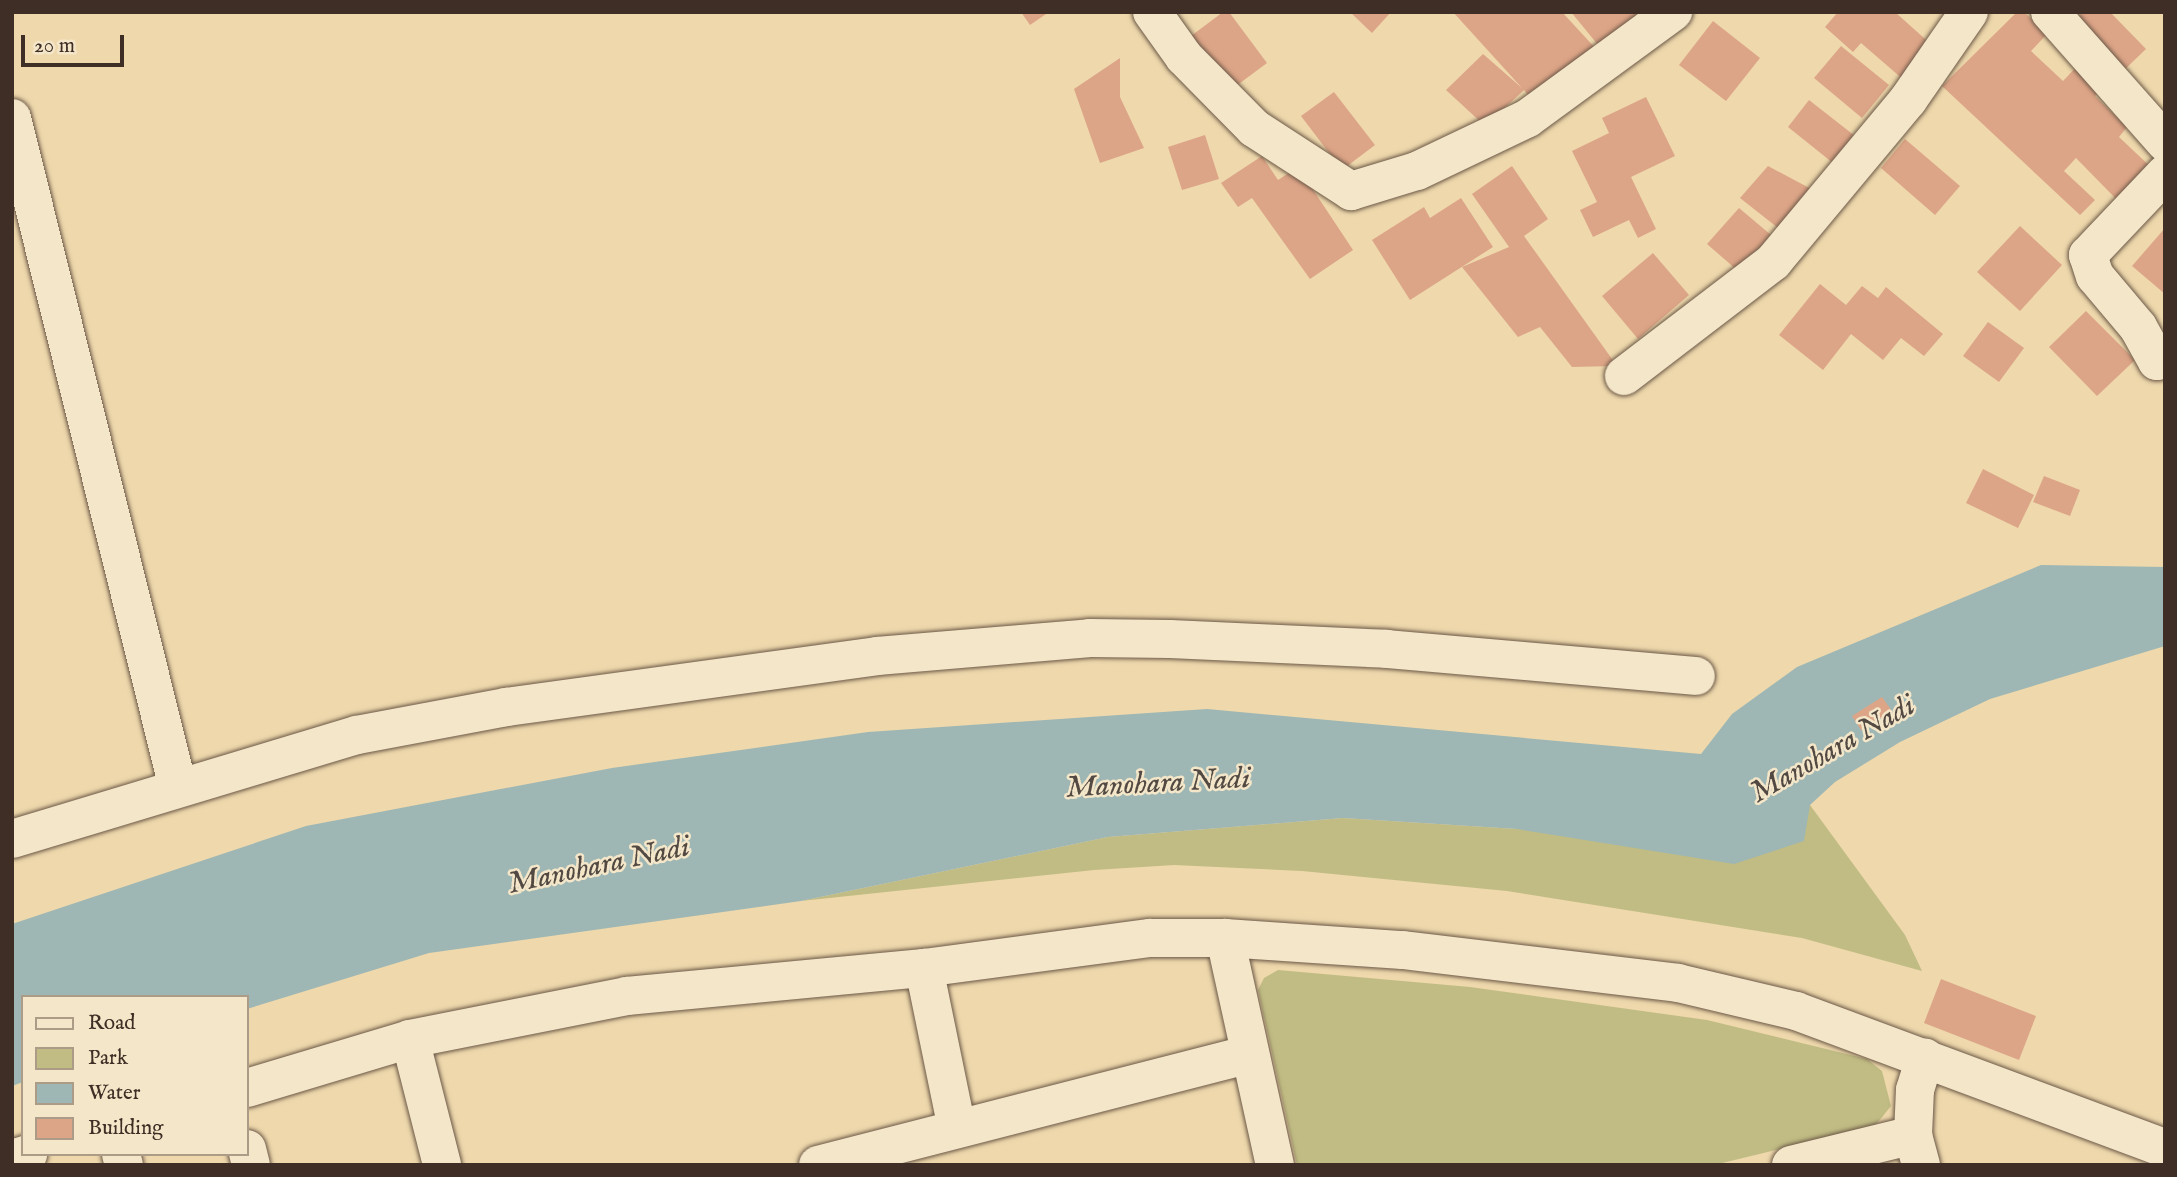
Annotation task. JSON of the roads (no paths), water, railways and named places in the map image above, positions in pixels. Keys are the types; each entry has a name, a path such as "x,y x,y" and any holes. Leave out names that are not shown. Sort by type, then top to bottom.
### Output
{"street":[{"path":"1162,15 1193,67 1254,128 1351,191 1417,171 1528,118 1674,12"},
{"path":"2050,12 2165,142"},
{"path":"1624,376 1773,262 1908,100 1963,14"},
{"path":"12,118 21,186 178,788"},
{"path":"2165,174 2088,255 2095,276 2138,327 2157,361 2165,357"},
{"path":"12,839 357,735 506,707 877,656 1090,638 1387,649 1696,676"},
{"path":"248,1088 410,1040 627,996 924,968 1150,938 1224,939 1416,951 1678,983 1796,1011 2165,1148"},
{"path":"1224,939 1275,1165"},
{"path":"924,968 957,1129"},
{"path":"410,1040 442,1165"},
{"path":"818,1165 1251,1054"},
{"path":"1791,1165 1917,1150 1915,1090 1925,1057"}],"water":[{"name":"Manohara Nadi","path":"2041,565 2165,567 2165,646 1990,699 1900,742 1835,782 1810,805 1804,841 1734,864 1517,829 1343,818 1108,837 801,901 429,953 248,1009 248,995 21,995 21,1083 12,1086 12,924 306,826 612,768 868,732 1207,709 1701,754 1732,714 1797,667"}]}
